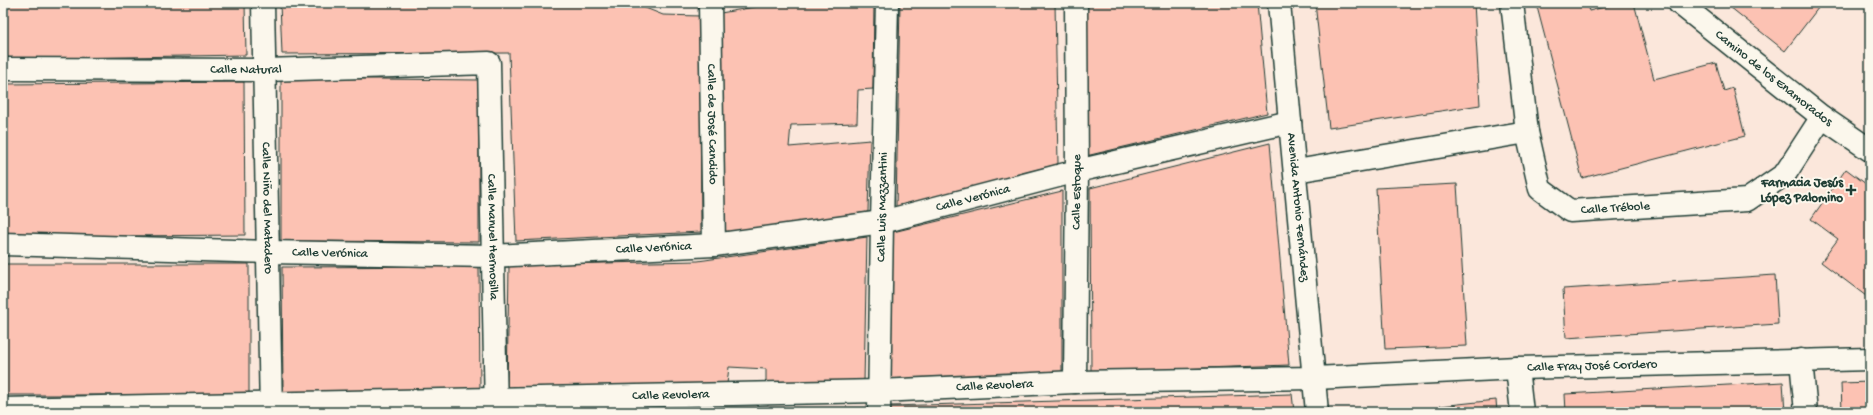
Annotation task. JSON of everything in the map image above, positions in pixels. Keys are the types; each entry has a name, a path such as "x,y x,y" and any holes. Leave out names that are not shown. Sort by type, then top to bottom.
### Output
{"street":[{"name":"Calle Niño del Matadero","path":"263,3 266,70 271,408"},
{"name":"Calle de José Candido","path":"710,3 714,245"},
{"name":"Calle Luis Mazzantini","path":"879,402 887,3"},
{"name":"Calle Estoque","path":"1074,382 1077,171 1076,3"},
{"name":"Avenida Antonio Fernández","path":"1279,3 1318,412"},
{"name":"Calle Trébole","path":"1512,3 1527,132 1540,189 1570,212 1747,200 1785,174 1822,117"},
{"name":"Camino de los Enamorados","path":"1679,3 1822,117 1870,150"},
{"name":"Calle Natural","path":"3,69 266,70 489,63"},
{"name":"Calle Manuel Hermosilla","path":"489,63 496,405"},
{"name":"Calle Verónica","path":"3,244 268,252 492,256 714,245 882,222 1077,171 1290,122"},
{"path":"1296,171 1527,132"},
{"name":"Calle Fray José Cordero","path":"1315,378 1517,368 1870,359"},
{"path":"1802,360 1806,412"},
{"path":"1517,368 1522,412"},
{"name":"Calle Revolera","path":"3,409 879,402 1074,382 1315,378"}],"building":[{"path":"3,3 245,3 246,55 3,59"},
{"path":"280,3 633,3 663,15 700,16 701,232 516,241 509,53 282,54"},
{"path":"776,3 874,3 873,89 858,90 857,123 791,125 789,147 870,140 868,212 725,233 721,13"},
{"path":"900,3 1055,3 1058,164 896,207"},
{"path":"1085,3 1257,3 1267,113 1086,156"},
{"path":"1315,3 1474,3 1480,105 1329,128"},
{"path":"1536,3 1587,3 1589,11 1620,3 1634,3 1654,79 1716,63 1724,91 1733,88 1745,136 1582,178"},
{"path":"1725,3 1822,3 1785,51"},
{"path":"281,78 479,80 479,242 281,241"},
{"path":"244,82 245,235 3,237 3,84"},
{"path":"1270,143 1289,365 1091,372 1090,188"},
{"path":"1846,169 1870,187 1870,299 1821,262 1838,239 1811,219"},
{"path":"1457,184 1467,346 1385,349 1376,188"},
{"path":"1062,191 1062,373 891,379 893,232"},
{"path":"867,237 864,382 766,383 766,369 729,367 727,384 507,392 509,265 698,261"},
{"path":"3,264 249,264 249,395 3,395"},
{"path":"479,266 480,391 283,392 282,267"},
{"path":"1775,275 1778,324 1566,338 1563,289"},
{"path":"1783,382 1785,412 1566,412 1565,394"},
{"path":"1870,382 1870,412 1842,412 1841,383"},
{"path":"1292,394 1294,412 891,412 891,406"},
{"path":"1496,400 1497,412 1441,412 1440,406"},
{"path":"861,411 861,412 773,412"}],"place":[{"name":"Farmacia Jesús López Palomino","path":"1851,190"}]}
